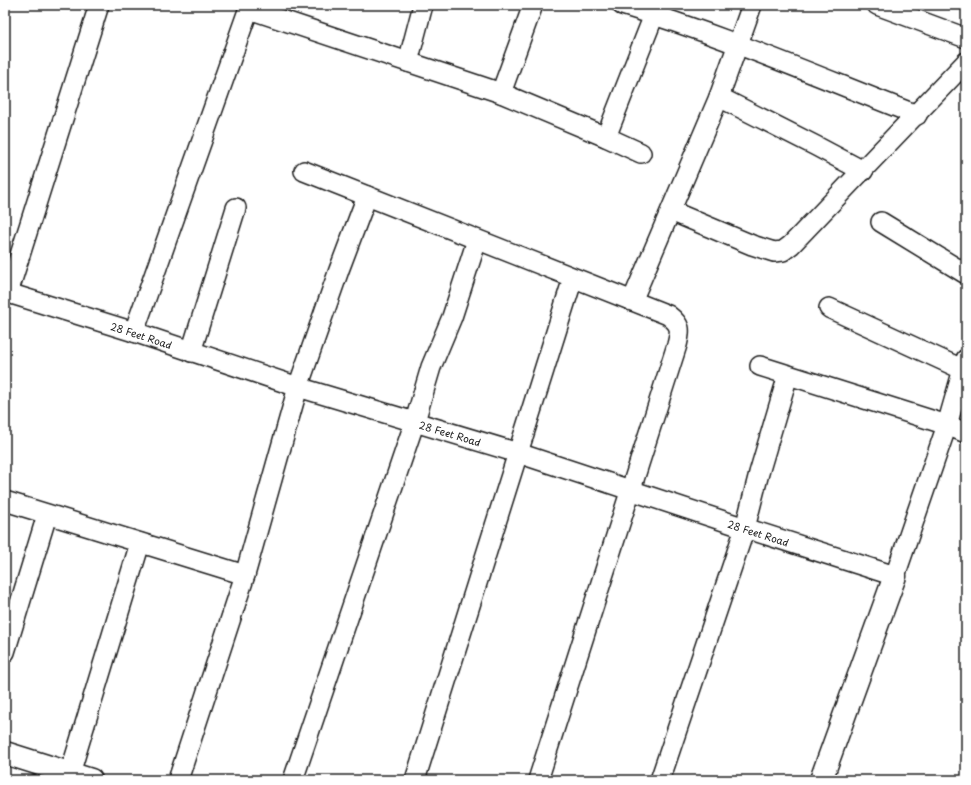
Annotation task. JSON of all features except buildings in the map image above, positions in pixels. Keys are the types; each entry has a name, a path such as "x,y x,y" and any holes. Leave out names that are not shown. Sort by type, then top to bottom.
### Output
{"street":[{"path":"6,293 98,5"},
{"path":"408,62 423,5"},
{"path":"501,93 533,5"},
{"path":"622,5 738,45 917,115"},
{"path":"632,301 719,97 752,5"},
{"path":"877,5 966,38"},
{"path":"134,332 249,7 501,93 641,153"},
{"path":"606,137 654,15"},
{"path":"671,211 752,245 774,252 783,251 791,245 863,171 966,62"},
{"path":"719,97 863,171"},
{"path":"304,171 668,315 678,323 680,333 538,780"},
{"path":"178,780 245,575 298,387 367,196"},
{"path":"191,352 236,208"},
{"path":"881,222 966,274"},
{"path":"293,780 415,421 431,367 452,317 477,240"},
{"path":"416,780 573,278"},
{"name":"28 Feet Road","path":"6,293 134,332 298,387 518,453 895,576"},
{"path":"824,780 947,426 965,367 830,308"},
{"path":"760,366 966,433"},
{"path":"660,780 745,528 759,473 788,375"},
{"path":"5,501 245,575"},
{"path":"5,652 48,514"},
{"path":"69,777 140,543"},
{"path":"5,752 69,777 91,780"}]}
